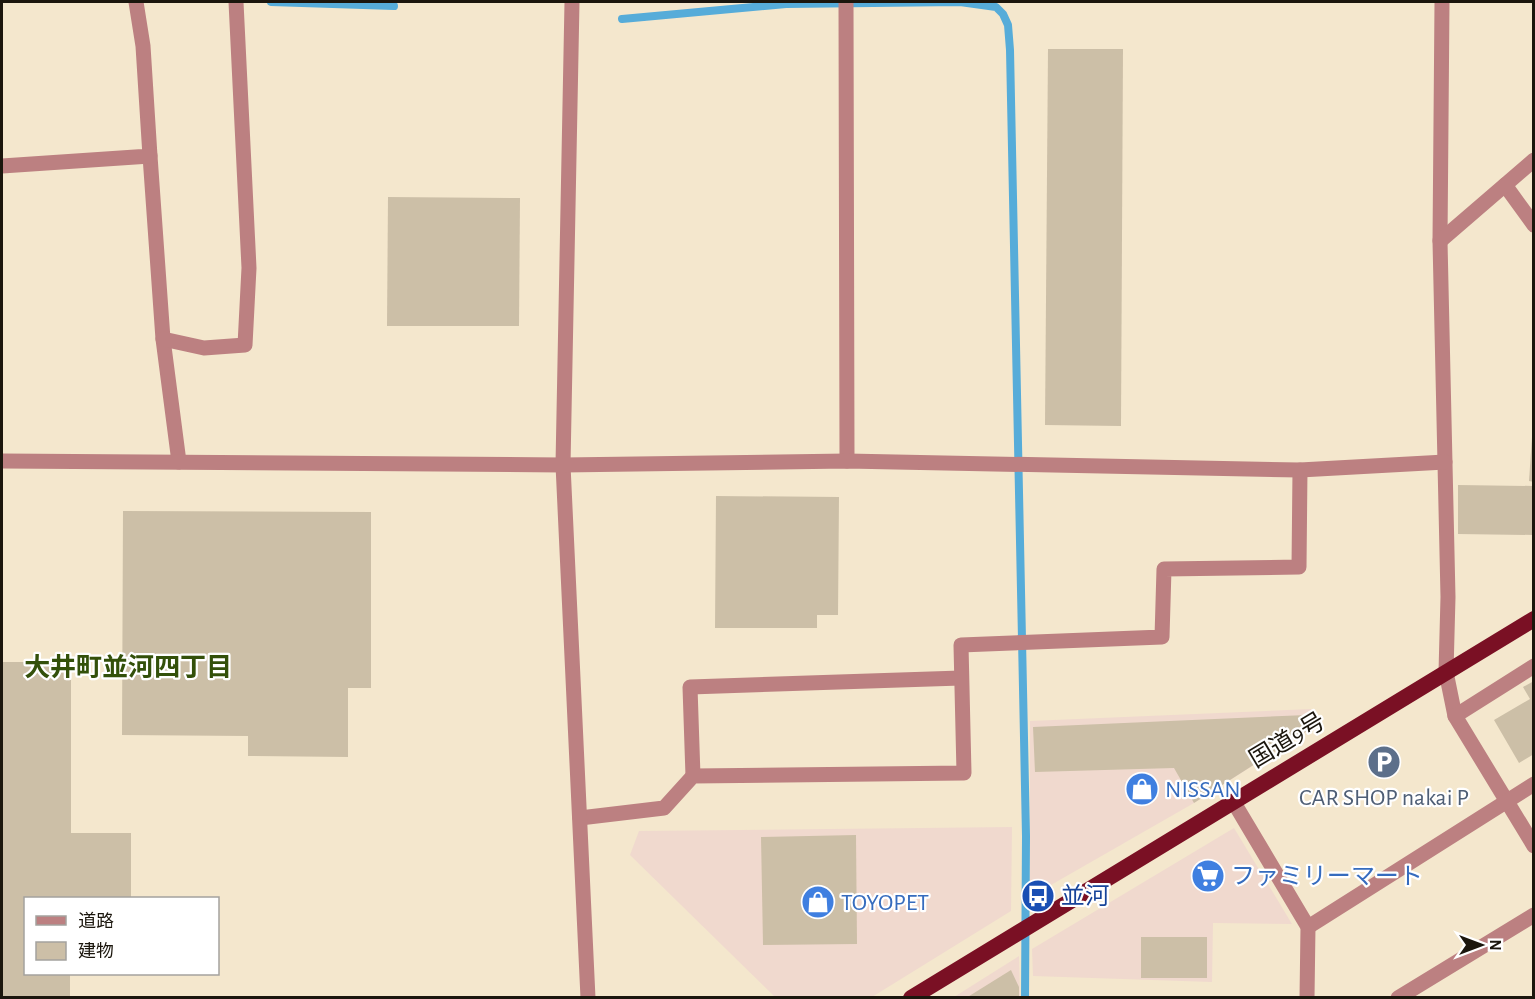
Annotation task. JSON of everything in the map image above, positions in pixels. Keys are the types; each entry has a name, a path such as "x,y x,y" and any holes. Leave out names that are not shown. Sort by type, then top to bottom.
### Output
{"highway":[{"name":"国道9号","path":"911,998 1533,619"}],"street":[{"path":"136,2 143,45 163,339 179,462"},
{"path":"163,339 204,348 245,345 249,268 236,2"},
{"path":"572,2 563,465 588,998"},
{"path":"846,2 847,461"},
{"path":"1442,2 1440,241 1448,597 1446,672 1455,716 1533,846"},
{"path":"2,166 150,156"},
{"path":"1440,241 1533,160"},
{"path":"1505,185 1533,225"},
{"path":"2,460 563,465 847,461 1300,470 1445,462"},
{"path":"693,776 964,773 961,645 1161,637 1164,569 1299,567 1300,470"},
{"path":"1455,716 1533,666"},
{"path":"580,818 664,808 693,776 690,687 961,678"},
{"path":"1308,927 1533,784"},
{"path":"1233,801 1308,927 1307,998"},
{"path":"1398,998 1533,915"}],"shaded area":[{"path":"1311,709 1317,725 1194,803 1030,897 1030,721"},
{"path":"1012,827 1011,911 872,997 775,997 630,855 639,831"},
{"name":"ファミリーマート","path":"1234,828 1292,924 1213,923 1212,982 1033,976 1032,949"},
{"path":"1019,956 1020,997 954,997"}],"building":[{"path":"1048,49 1123,49 1121,426 1045,425"},
{"path":"388,197 520,198 519,326 387,326"},
{"path":"1532,437 1534,437 1534,482 1529,481"},
{"path":"1458,485 1534,486 1534,535 1458,534"},
{"path":"716,496 839,497 838,615 817,615 817,628 715,628"},
{"path":"123,511 371,512 371,688 348,688 348,757 248,756 248,736 122,735"},
{"path":"2,662 71,662 71,833 131,833 131,897 24,897 24,975 70,975 70,998 2,998"},
{"path":"1534,681 1534,754 1519,763 1494,720 1530,699 1523,687"},
{"path":"1307,715 1313,727 1194,803 1174,768 1035,772 1033,727"},
{"path":"856,835 857,944 763,945 761,837"},
{"path":"1141,937 1207,937 1207,978 1141,978"},
{"path":"1011,970 1019,987 1019,998 966,998"}],"waterway":[{"path":"271,2 394,6"},
{"path":"622,19 786,4 960,2 996,7 1003,14 1008,25 1026,836 1025,998"}],"place":[{"name":"CAR SHOP nakai P","path":"1384,762"},
{"name":"NISSAN","path":"1142,789"},
{"name":"ファミリーマート","path":"1208,876"},
{"name":"並河","path":"1038,896"},
{"name":"TOYOPET","path":"818,902"}],"district":[{"name":"大井町並河四丁目","path":"128,667"}]}
